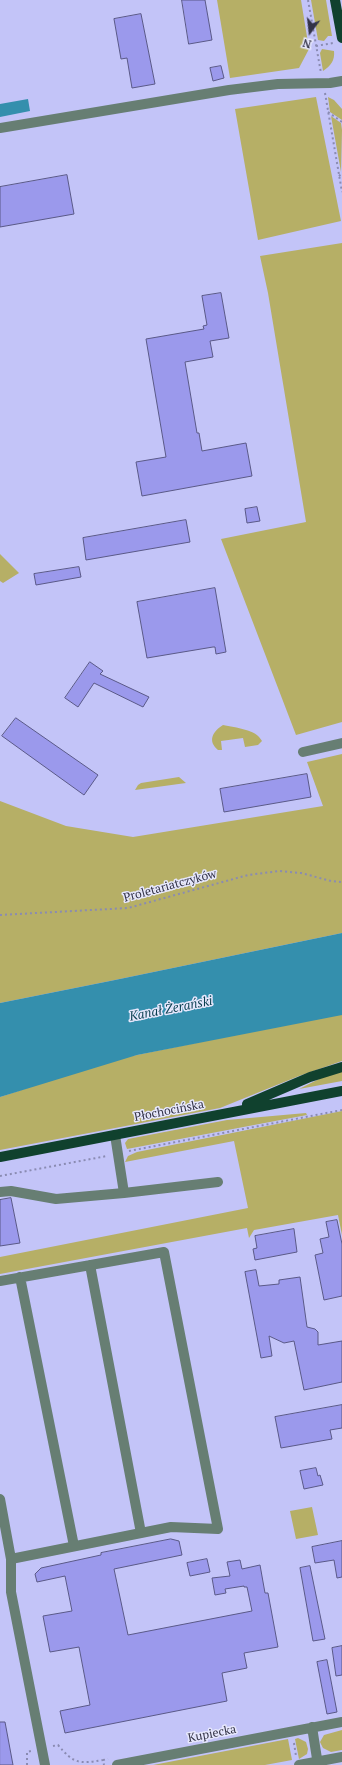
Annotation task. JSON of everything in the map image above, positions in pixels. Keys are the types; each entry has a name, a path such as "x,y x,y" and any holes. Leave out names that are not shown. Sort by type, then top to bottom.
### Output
{"main road":[{"path":"335,0 339,41"},
{"path":"230,1112 310,1077 342,1067"},
{"name":"Płochocińska","path":"0,1157 342,1090"}],"street":[{"path":"0,128 229,90 278,84 323,83 342,80"},
{"path":"303,752 342,743"},
{"path":"115,1135 124,1193"},
{"path":"0,1192 10,1191 56,1199 218,1182"},
{"path":"0,1281 164,1252 218,1529 171,1527 11,1559"},
{"path":"90,1265 141,1533"},
{"path":"20,1277 74,1546"},
{"path":"0,1499 11,1559 11,1592 45,1765"},
{"name":"Kupiecka","path":"117,1765 342,1722"},
{"path":"312,1728 317,1763"},
{"path":"299,1765 317,1763 342,1757"}],"path":[{"path":"308,0 342,192"},
{"path":"316,46 339,41"},
{"path":"328,112 342,122"},
{"path":"339,176 342,173"},
{"name":"Proletariatczyków","path":"0,915 128,908 248,875 279,871 301,873 331,881 342,882"},
{"path":"0,1176 342,1110"},
{"path":"27,1765 26,1752 58,1745 68,1756 83,1763 103,1760 104,1765"}],"shaded area":[{"path":"217,0 301,0 309,49 299,68 230,78"},
{"path":"311,0 326,0 332,36 328,36 324,41 318,40"},
{"path":"322,49 334,51 332,62 323,71 320,53"},
{"path":"316,97 341,221 258,240 235,109"},
{"path":"328,97 334,100 342,109 342,120 330,112"},
{"path":"331,116 341,123 341,172"},
{"path":"342,243 342,722 296,735 221,539 306,522 268,293 260,256"},
{"path":"0,554 19,573 3,583 0,581"},
{"path":"223,725 250,731 262,741 258,745 245,747 243,738 221,741 222,750 218,750 212,740 216,730"},
{"path":"342,754 342,933 0,1003 0,801 66,826 133,837 323,806 307,762"},
{"path":"179,777 186,783 135,790 141,783"},
{"path":"342,1013 342,1061 299,1076 220,1108 0,1150 0,1097 88,1068 88,1065"},
{"path":"342,1071 342,1081 299,1089 323,1077"},
{"path":"342,1111 342,1235 338,1215 254,1230 249,1238 247,1228 0,1274 0,1257 248,1208 234,1141 125,1162 128,1156 137,1152"},
{"path":"306,1113 307,1115 127,1149 125,1143 128,1139 227,1120"},
{"path":"312,1507 318,1535 296,1539 290,1511"},
{"path":"342,1730 342,1750 331,1752 323,1748 320,1742 324,1735"},
{"path":"298,1738 306,1742 308,1749 307,1754 299,1759 295,1739"},
{"path":"288,1739 292,1760 265,1765 153,1765"}],"water":[{"path":"28,99 30,111 0,117 0,104"},
{"name":"Kanał Żerański","path":"342,933 342,1015 137,1055 0,1097 0,1003"}],"building":[{"path":"182,0 205,0 212,40 189,44"},
{"path":"141,14 155,84 132,88 127,58 121,59 114,19"},
{"path":"221,66 224,78 213,81 210,68"},
{"path":"67,175 74,214 0,227 0,187"},
{"path":"221,293 229,338 210,341 213,357 185,362 197,433 199,433 202,451 246,443 252,476 142,496 136,462 166,457 146,339 204,329 203,326 207,325 202,296"},
{"path":"257,507 260,521 247,523 245,509"},
{"path":"186,520 190,542 86,560 83,538"},
{"path":"79,567 81,577 36,585 34,574"},
{"path":"215,588 226,652 216,654 215,647 213,647 147,658 137,602"},
{"path":"90,662 103,671 100,674 149,697 143,707 94,683 78,707 65,698"},
{"path":"16,718 98,775 84,795 2,736"},
{"path":"307,774 311,797 224,812 220,789"},
{"path":"11,1198 20,1243 0,1246 0,1200"},
{"path":"337,1220 342,1244 342,1296 324,1300 315,1255 323,1253 320,1239 329,1237 326,1222"},
{"path":"294,1229 297,1252 255,1260 253,1249 257,1248 255,1236"},
{"path":"256,1270 259,1286 279,1284 279,1280 300,1277 307,1327 315,1329 318,1332 318,1345 342,1341 342,1382 304,1390 294,1341 284,1343 269,1336 272,1356 261,1358 245,1272"},
{"path":"342,1405 342,1428 330,1430 332,1439 281,1448 275,1417"},
{"path":"316,1468 323,1485 304,1489 300,1471"},
{"path":"171,1539 179,1541 182,1555 114,1569 128,1635 252,1611 247,1587 244,1586 225,1589 226,1593 215,1595 212,1578 230,1576 227,1562 240,1560 242,1569 260,1565 265,1593 268,1593 278,1647 244,1653 247,1668 222,1673 227,1701 65,1733 60,1711 90,1705 79,1647 50,1652 43,1616 72,1611 65,1576 37,1582 35,1574 41,1568 101,1555 101,1553"},
{"path":"342,1541 342,1577 337,1578 334,1560 315,1563 312,1547"},
{"path":"207,1559 210,1572 190,1576 187,1563"},
{"path":"310,1566 325,1639 313,1641 300,1568"},
{"path":"342,1646 342,1675 336,1676 332,1648"},
{"path":"327,1660 337,1712 327,1714 317,1662"},
{"path":"0,1722 5,1722 13,1765 0,1765"}]}
